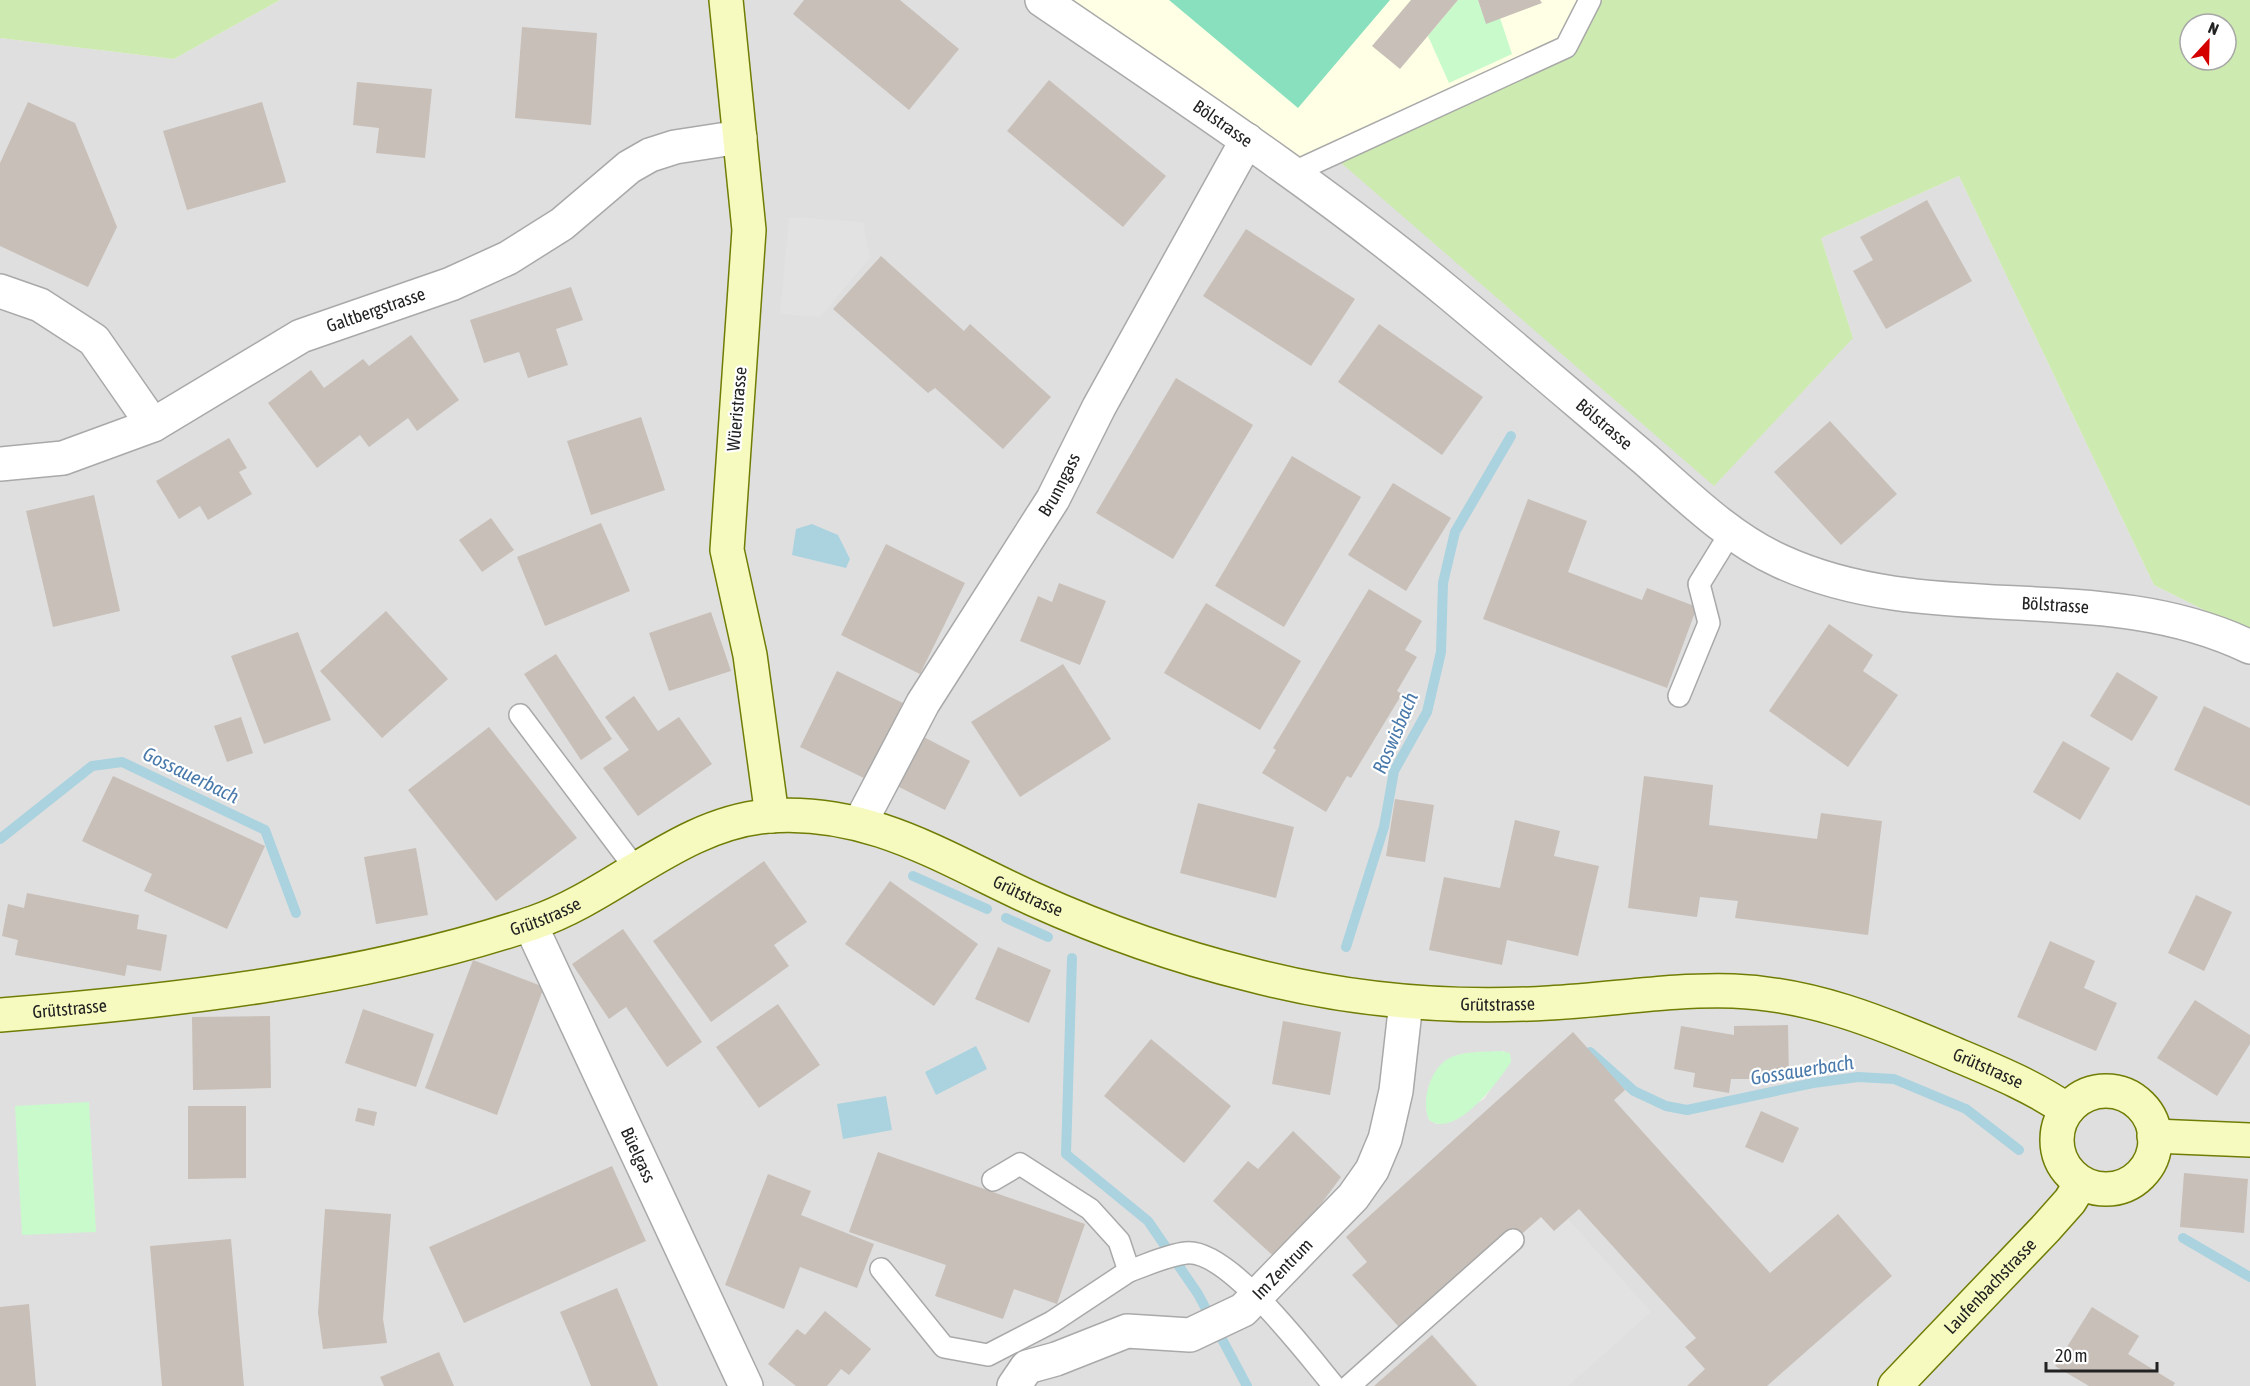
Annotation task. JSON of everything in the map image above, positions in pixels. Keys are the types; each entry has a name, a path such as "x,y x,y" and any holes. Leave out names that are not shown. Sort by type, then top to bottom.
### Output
{"main road":[{"name":"Wüeristrasse","path":"726,0 748,209 748,257 728,550 750,655 772,816"},
{"name":"Grütstrasse","path":"0,1016 221,992 424,953 530,924 558,913 705,831 739,821 772,816 834,818 860,823 918,843 1066,913 1168,950 1283,983 1406,1002 1542,1004 1675,991 1736,991 1772,994 1812,1001 1878,1022 2017,1081 2067,1110"},
{"path":"2095,1092 2111,1092 2127,1096 2141,1106 2150,1120 2154,1136 2153,1154 2145,1170 2132,1182 2115,1188 2097,1189 2081,1183 2065,1168 2057,1149 2058,1129 2067,1110 2079,1099 2095,1092"},
{"path":"2154,1136 2250,1140"},
{"name":"Laufenbachstrasse","path":"1895,1386 2046,1228 2070,1201 2081,1183"}],"street":[{"name":"Bölstrasse","path":"1042,0 1292,173 1447,292 1731,532 1785,564 1829,581 1876,592 1926,599 2140,612 2193,624 2250,647"},
{"name":"Galtbergstrasse","path":"0,464 63,458 153,425 301,336 451,284 508,258 562,224 624,171 650,154 675,147 740,137"},
{"name":"Brunngass","path":"860,823 923,704 1053,499 1099,407 1247,140"},
{"path":"0,291 40,305 94,340 153,425"},
{"name":"Büelgass","path":"530,924 746,1386"},
{"name":"Im Zentrum","path":"1014,1386 1027,1367 1056,1359 1127,1331 1190,1335 1251,1303 1353,1197 1372,1170 1385,1139 1394,1099 1406,1002"}],"lane":[{"path":"1292,173 1566,47 1590,0"},
{"path":"1679,696 1709,622 1699,584 1731,532"},
{"path":"520,715 636,869"},
{"path":"993,1180 1020,1164 1090,1209 1119,1241 1129,1271"},
{"path":"1348,1386 1514,1240"},
{"path":"881,1269 944,1347 988,1355 1052,1322 1129,1271 1188,1252 1210,1258 1251,1303 1334,1386"}],"shaded area":[{"path":"280,0 1580,0 1853,338 1821,238 1959,176 2154,585 2250,633 2250,1386 0,1386 0,38 174,59","holes":["1504,1051 1511,1060 1484,1099 1447,1122 1437,1124 1429,1120 1426,1105 1429,1086 1445,1061 1461,1054"]},
{"path":"1042,0 1580,0 1566,47 1292,173"},
{"path":"789,217 863,222 870,258 820,317 780,314"},
{"path":"1541,1217 1554,1231 1568,1219 1651,1312 1568,1386 1479,1386 1422,1322"}],"green space":[{"path":"0,0 280,0 174,59 0,38"},
{"path":"1169,0 1390,0 1298,108"},
{"path":"1458,0 1478,0 1486,23 1500,18 1512,54 1449,83 1428,36"},
{"path":"1580,0 2250,0 2250,633 2154,585 1959,176 1821,238 1853,338 1714,486 1332,155 1566,47"},
{"path":"1471,1052 1510,1053 1511,1062 1497,1082 1475,1106 1451,1122 1439,1124 1429,1120 1427,1092 1434,1074 1446,1060"},
{"path":"89,1102 96,1232 22,1235 15,1106"}],"water":[{"path":"812,524 838,535 850,559 846,568 792,555 796,529"},
{"path":"976,1046 987,1069 936,1095 925,1072"},
{"path":"886,1096 892,1130 843,1139 837,1104"}],"building":[{"path":"804,0 900,0 959,49 909,110 793,14"},
{"path":"1411,0 1458,0 1400,69 1372,46"},
{"path":"1478,0 1540,0 1542,3 1486,24"},
{"path":"522,27 597,33 591,125 515,118"},
{"path":"1049,80 1166,176 1123,227 1007,131"},
{"path":"357,82 432,89 425,158 376,153 379,128 353,125"},
{"path":"28,102 75,123 117,227 88,287 0,246 0,163"},
{"path":"262,102 286,182 187,210 163,131"},
{"path":"1927,200 1972,281 1886,329 1853,271 1873,260 1860,237"},
{"path":"1246,229 1355,299 1311,366 1203,296"},
{"path":"881,256 964,331 970,324 1051,397 1003,449 935,388 928,393 833,309"},
{"path":"571,287 583,320 556,329 568,365 528,378 519,352 484,363 470,320"},
{"path":"1379,324 1483,397 1442,455 1338,382"},
{"path":"411,335 459,400 417,431 408,418 369,447 360,435 317,468 268,403 311,370 324,388 363,359 369,366"},
{"path":"1176,378 1253,425 1173,559 1096,513"},
{"path":"641,417 665,490 591,515 567,441"},
{"path":"1830,421 1897,494 1841,545 1774,472"},
{"path":"229,438 247,468 239,472 252,494 208,520 200,506 179,519 156,481"},
{"path":"1292,456 1361,497 1284,627 1215,586"},
{"path":"1393,483 1451,518 1406,591 1348,555"},
{"path":"94,495 120,611 53,627 26,511"},
{"path":"1528,499 1587,521 1568,572 1642,600 1647,588 1697,607 1667,688 1483,619"},
{"path":"491,518 514,550 482,572 459,540"},
{"path":"601,523 630,591 545,626 517,557"},
{"path":"886,544 965,583 920,674 841,635"},
{"path":"1059,583 1106,601 1080,665 1020,641 1038,596 1052,602"},
{"path":"1369,589 1422,621 1405,650 1417,657 1397,691 1402,694 1351,778 1347,776 1326,812 1262,773 1276,750 1273,748"},
{"path":"1206,603 1301,661 1260,730 1164,673"},
{"path":"386,611 448,679 382,738 320,671"},
{"path":"711,612 731,671 669,691 649,633"},
{"path":"1829,624 1873,655 1863,671 1898,695 1848,767 1769,711"},
{"path":"298,632 331,720 264,744 231,656"},
{"path":"556,654 612,739 581,760 524,674"},
{"path":"1063,664 1111,739 1020,797 971,722"},
{"path":"837,671 905,704 868,780 800,747"},
{"path":"2117,672 2158,697 2132,741 2090,716"},
{"path":"634,696 658,731 679,717 712,764 638,816 603,768 629,750 605,717"},
{"path":"2204,706 2250,728 2250,806 2174,770"},
{"path":"241,717 253,753 227,762 214,726"},
{"path":"489,727 577,838 496,901 408,790"},
{"path":"916,733 970,761 945,810 891,783"},
{"path":"2063,741 2110,768 2080,820 2033,792"},
{"path":"113,776 265,846 227,929 144,891 152,874 82,841"},
{"path":"1644,776 1713,785 1709,825 1817,839 1821,813 1882,821 1868,935 1735,918 1738,901 1700,897 1697,917 1628,908"},
{"path":"1395,799 1434,805 1425,862 1386,856"},
{"path":"1198,803 1294,827 1276,898 1180,873"},
{"path":"1515,820 1560,831 1554,856 1599,866 1578,956 1507,940 1502,965 1429,950 1444,877 1500,888"},
{"path":"416,848 428,915 376,924 364,857"},
{"path":"764,861 807,922 774,945 789,966 711,1022 653,941"},
{"path":"890,881 978,944 934,1006 845,944"},
{"path":"27,893 139,915 137,929 167,935 161,971 127,965 125,976 15,955 18,940 2,936 8,904 24,908"},
{"path":"2196,895 2232,912 2204,971 2168,953"},
{"path":"623,929 702,1042 667,1067 626,1007 609,1019 572,964"},
{"path":"2050,941 2095,961 2084,988 2117,1003 2096,1051 2017,1017"},
{"path":"998,947 1051,970 1029,1023 975,999"},
{"path":"473,960 544,987 497,1115 425,1088"},
{"path":"2195,1000 2250,1035 2250,1044 2217,1096 2157,1058"},
{"path":"778,1004 820,1065 759,1108 716,1047"},
{"path":"363,1009 434,1034 416,1087 345,1063"},
{"path":"270,1016 271,1088 193,1090 192,1017"},
{"path":"1283,1021 1341,1032 1330,1095 1272,1084"},
{"path":"1788,1025 1789,1079 1731,1079 1729,1093 1693,1087 1695,1073 1674,1069 1681,1026 1734,1035 1734,1026"},
{"path":"1573,1032 1625,1090 1614,1100 1770,1273 1838,1214 1892,1276 1767,1386 1687,1386 1705,1369 1685,1347 1696,1338 1579,1209 1554,1231 1541,1217 1407,1336 1352,1275 1367,1262 1346,1237"},
{"path":"1151,1039 1231,1106 1184,1163 1104,1096"},
{"path":"188,1106 246,1106 246,1178 188,1179"},
{"path":"358,1108 377,1112 374,1126 355,1121"},
{"path":"1761,1111 1799,1128 1783,1163 1745,1147"},
{"path":"1293,1131 1341,1177 1279,1261 1213,1201 1248,1161 1258,1169"},
{"path":"878,1152 1085,1224 1057,1304 1014,1289 1003,1319 935,1296 946,1265 849,1232"},
{"path":"612,1166 646,1241 464,1323 429,1247"},
{"path":"2184,1173 2248,1179 2244,1233 2180,1227"},
{"path":"768,1174 811,1191 801,1215 874,1244 857,1288 800,1267 784,1309 725,1285"},
{"path":"325,1209 391,1214 383,1319 387,1343 323,1349 318,1313"},
{"path":"231,1239 244,1386 162,1386 150,1246"},
{"path":"617,1288 658,1386 591,1386 560,1312"},
{"path":"29,1304 36,1386 0,1386 0,1307"},
{"path":"2092,1307 2139,1336 2128,1354 2175,1383 2173,1386 2089,1386 2055,1366"},
{"path":"825,1311 871,1349 849,1375 841,1369 827,1386 796,1386 768,1364 797,1329 805,1335"},
{"path":"1432,1335 1477,1386 1374,1386"},
{"path":"439,1352 454,1386 384,1386 380,1377"}],"waterway":[{"name":"Roswisbach","path":"1346,947 1384,827 1394,771 1427,712 1441,652 1443,583 1455,532 1511,436"},
{"name":"Gossauerbach","path":"0,839 92,766 122,762 265,830 296,913"},
{"name":"Gossauerbach","path":"913,876 987,909"},
{"name":"Gossauerbach","path":"1006,918 1048,937"},
{"path":"1072,958 1066,1154 1148,1221 1198,1294 1247,1386"},
{"name":"Gossauerbach","path":"1590,1052 1634,1091 1666,1106 1687,1110 1813,1083 1858,1077 1894,1079 1966,1109 2019,1150"},
{"name":"Gossauerbach","path":"2183,1238 2250,1277"}]}
